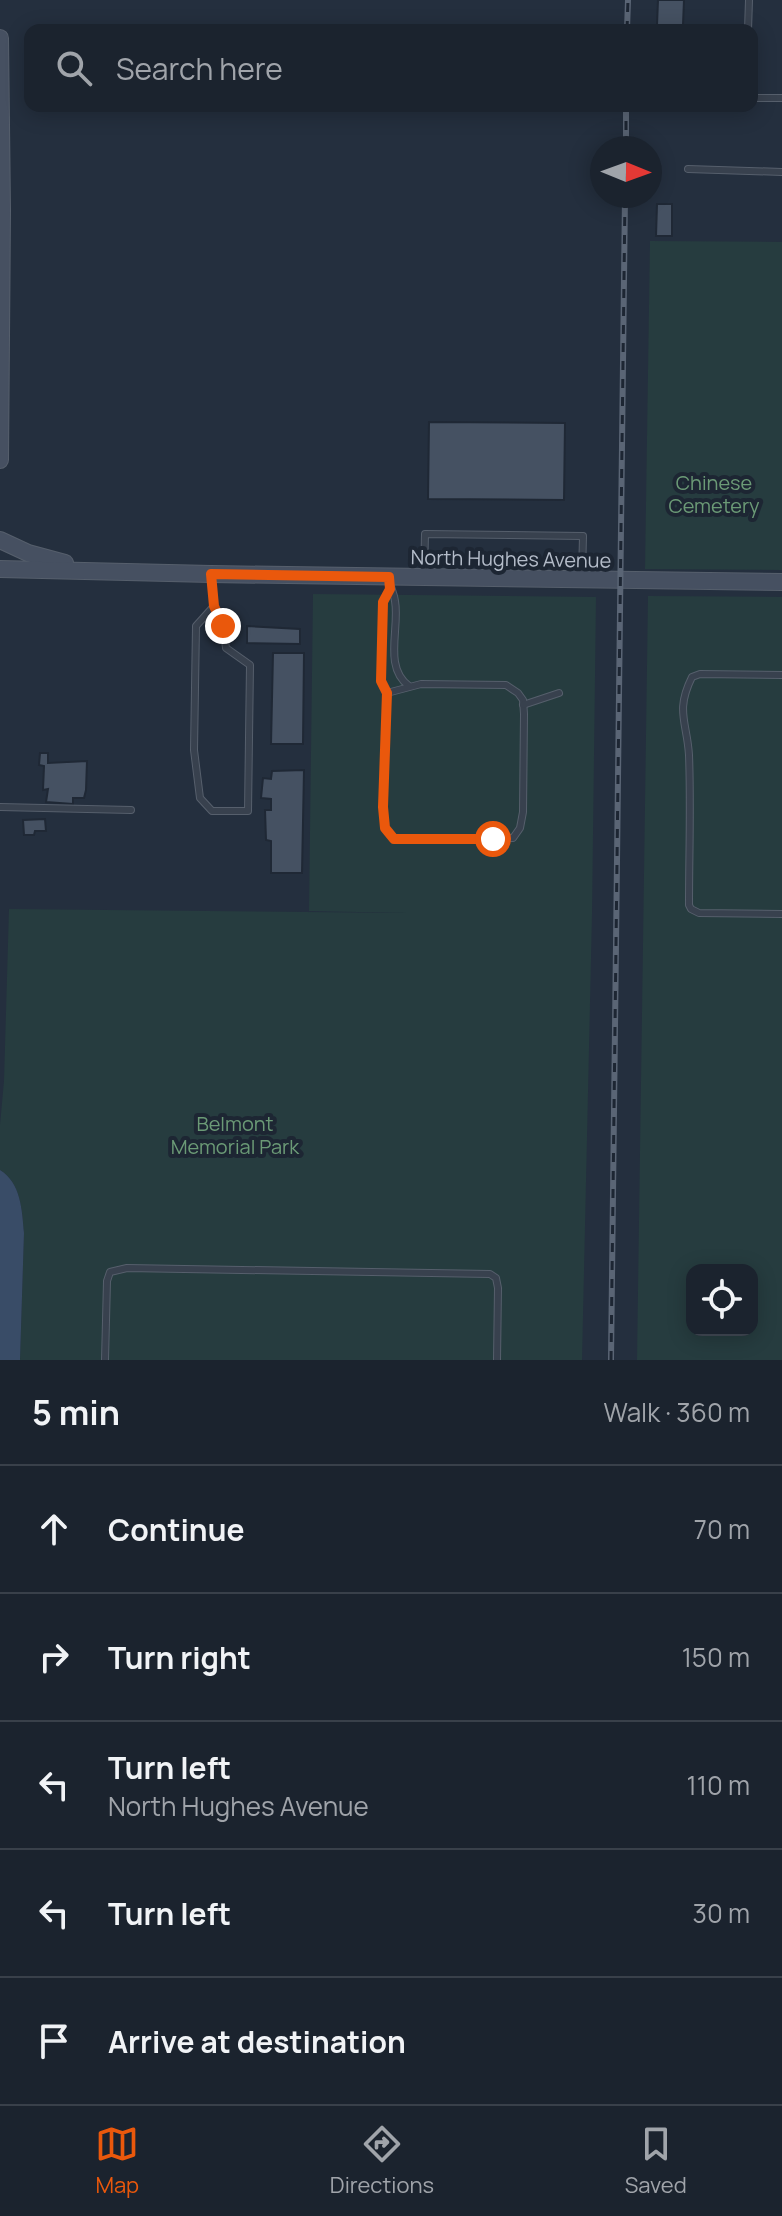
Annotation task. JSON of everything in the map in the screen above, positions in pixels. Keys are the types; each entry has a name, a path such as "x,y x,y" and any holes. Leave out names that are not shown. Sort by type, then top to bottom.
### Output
{"street":[{"path":"0,38 0,460"},
{"path":"0,540 51,560 114,571"},
{"name":"North Hughes Avenue","path":"0,569 211,574 389,583 424,577 782,582"}],"lane":[{"path":"748,24 749,0"},
{"path":"758,98 782,98"},
{"path":"688,169 782,172"},
{"path":"424,577 425,534 583,536 582,579"},
{"path":"211,574 214,606 223,626 226,648 250,665 248,811 212,811 200,798 194,750 196,626 214,606"},
{"path":"389,583 396,602 395,664 401,681 409,686"},
{"path":"387,693 409,686 458,684 506,685 518,693 523,705 523,812 520,828 513,838 394,839 385,828 387,693 381,681 383,602 389,583"},
{"path":"782,675 700,674 692,677 685,692 682,718 689,752 691,909 699,913 782,914"},
{"path":"523,705 559,693"},
{"path":"0,807 131,810"},
{"path":"105,1360 107,1281 110,1272 127,1268 490,1274 496,1278 498,1288 497,1360"}],"green space":[{"name":"Chinese Cemetery","path":"650,241 782,242 782,570 645,569"},
{"name":"Belmont Memorial Park","path":"313,594 596,597 582,1360 20,1360 24,1233 16,1190 0,1170 9,909 406,913 309,911"},
{"path":"648,596 782,597 782,1360 637,1360"}],"water":[{"path":"0,1170 16,1190 24,1233 20,1360 0,1360"}],"building":[{"path":"658,0 684,0 683,24 657,24"},
{"path":"662,204 672,204 672,236 656,236 657,208 662,208"},
{"path":"429,422 565,423 564,500 428,499"},
{"path":"247,626 300,629 300,644 247,643"},
{"path":"273,653 304,653 303,744 271,744"},
{"path":"40,753 48,753 48,763 87,761 84,798 73,798 73,804 46,802 48,789 43,790 44,766 39,765"},
{"path":"304,770 302,873 271,873 271,841 266,840 265,810 271,810 271,799 261,798 263,778 271,779 272,771"},
{"path":"45,819 46,831 24,835 23,820"}],"railway":[{"path":"627,24 628,0"},
{"path":"626,112 626,136"},
{"path":"611,1360 625,208"}],"route":[{"path":"223,626 214,606 211,574 389,577 390,589 383,602 381,681 387,693 385,828 394,839 493,839"}]}
